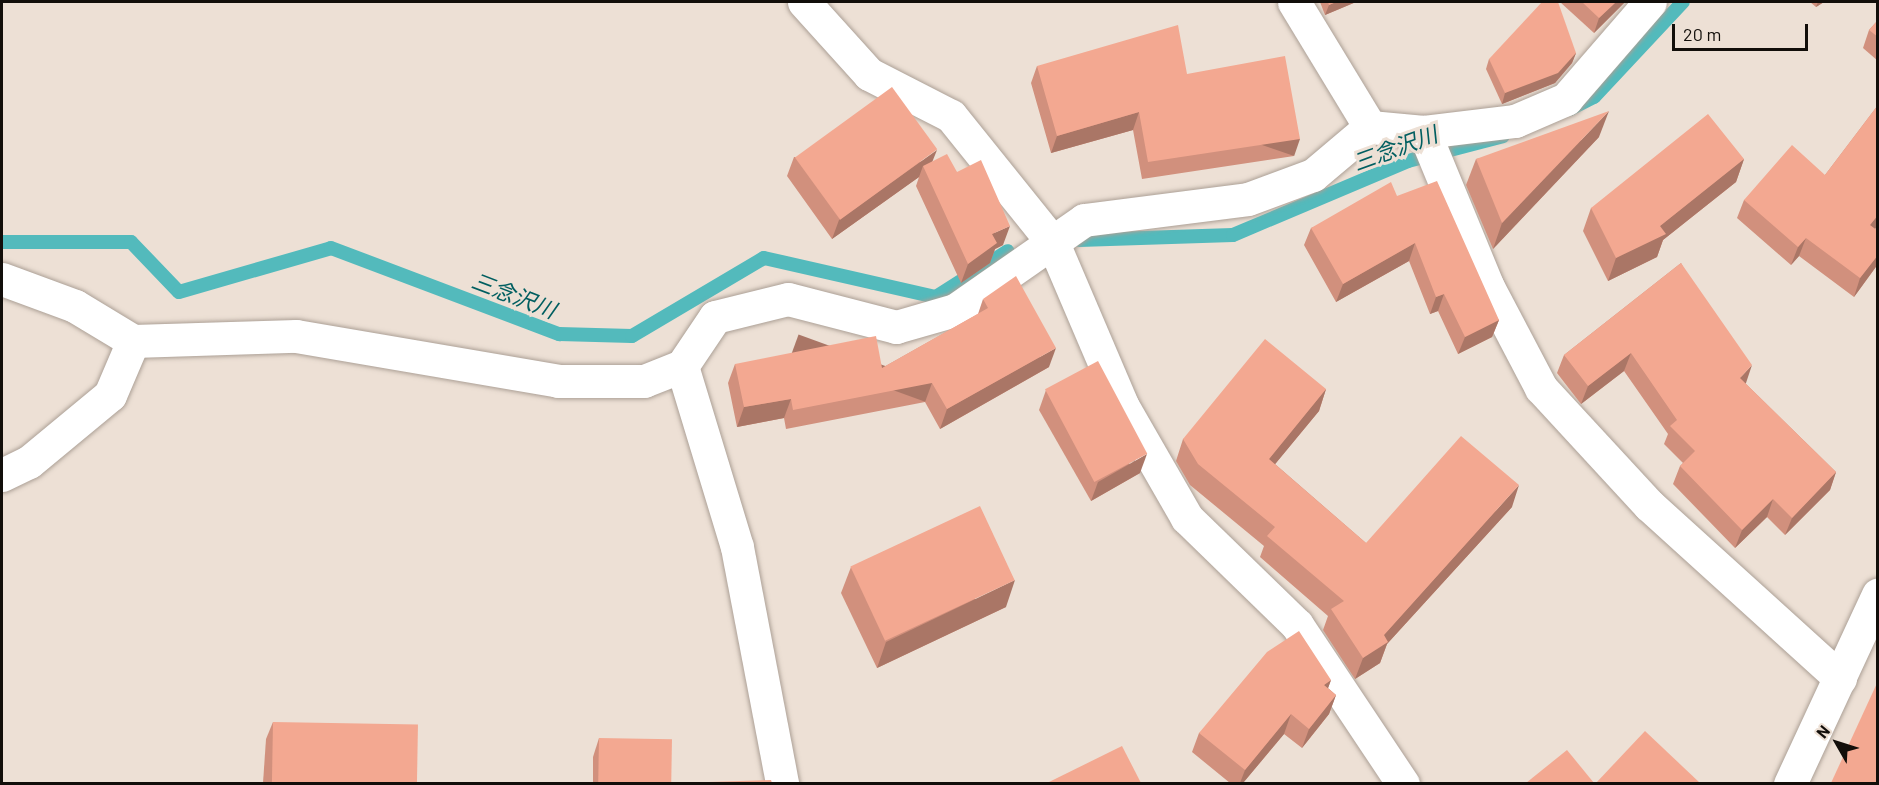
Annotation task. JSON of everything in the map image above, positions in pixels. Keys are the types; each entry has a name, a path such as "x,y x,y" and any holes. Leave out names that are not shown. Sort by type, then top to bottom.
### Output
{"street":[{"path":"804,2 869,74 951,116 1053,243 1122,405 1187,518 1297,625 1403,783"},
{"path":"1294,2 1370,127 1431,149 1515,121 1566,99 1650,2"},
{"path":"2,279 75,306 133,341 296,336 558,381 644,381 682,366 715,317 788,299 896,327 955,310 1084,220 1248,199 1313,175 1370,127"},
{"path":"1431,149 1488,287 1541,388 1649,505 1840,678"},
{"path":"2,475 29,462 110,395 133,341"},
{"path":"682,366 737,547 782,783"},
{"path":"1790,783 1878,594"}],"building":[{"path":"1542,2 1558,2 1576,53 1558,73 1505,93 1489,59"},
{"path":"1582,2 1616,2 1599,18"},
{"path":"1878,20 1878,37 1869,30"},
{"path":"1178,25 1187,74 1285,56 1300,139 1148,162 1139,112 1057,136 1037,66"},
{"path":"892,87 937,149 840,220 795,158"},
{"path":"1878,105 1878,215 1870,225 1878,231 1878,255 1860,278 1806,238 1798,247 1744,200 1792,145 1825,175"},
{"path":"1609,111 1502,223 1476,159"},
{"path":"1708,114 1744,159 1660,226 1666,234 1616,258 1591,208"},
{"path":"947,154 957,172 981,160 1010,226 992,234 997,243 968,264 923,166"},
{"path":"1437,181 1499,320 1465,337 1444,294 1436,297 1415,243 1343,284 1311,228 1391,182 1397,196"},
{"path":"1681,263 1752,365 1740,378 1836,472 1792,518 1773,499 1742,530 1680,466 1695,451 1670,426 1677,420 1631,353 1588,386 1564,355"},
{"path":"1016,276 1056,348 947,409 932,383 793,410 791,399 744,407 735,364 876,336 882,368 988,308 983,299"},
{"path":"1265,339 1326,389 1269,459 1366,543 1461,436 1519,485 1384,635 1388,642 1363,658 1331,609 1344,601 1267,536 1275,527 1198,464 1183,439"},
{"path":"1098,361 1147,454 1094,482 1045,389"},
{"path":"980,506 1015,580 885,641 850,566"},
{"path":"1299,631 1331,680 1324,685 1336,695 1309,729 1291,714 1245,770 1199,733 1267,652"},
{"path":"1878,681 1878,783 1831,783"},
{"path":"273,722 418,725 417,784 272,783"},
{"path":"1645,731 1700,783 1596,783"},
{"path":"599,738 672,739 671,784 598,783"},
{"path":"1122,746 1141,783 1047,783"},
{"path":"1567,750 1594,783 1526,783"},
{"path":"771,780 772,783 677,783"}],"waterway":[{"name":"三念沢川","path":"1570,109 1594,97 1683,2"},
{"name":"三念沢川","path":"1079,240 1233,235 1408,161 1503,136"},
{"name":"三念沢川","path":"2,242 131,242 179,292 331,248 559,334 632,336 764,258 936,297 1008,251"}]}
